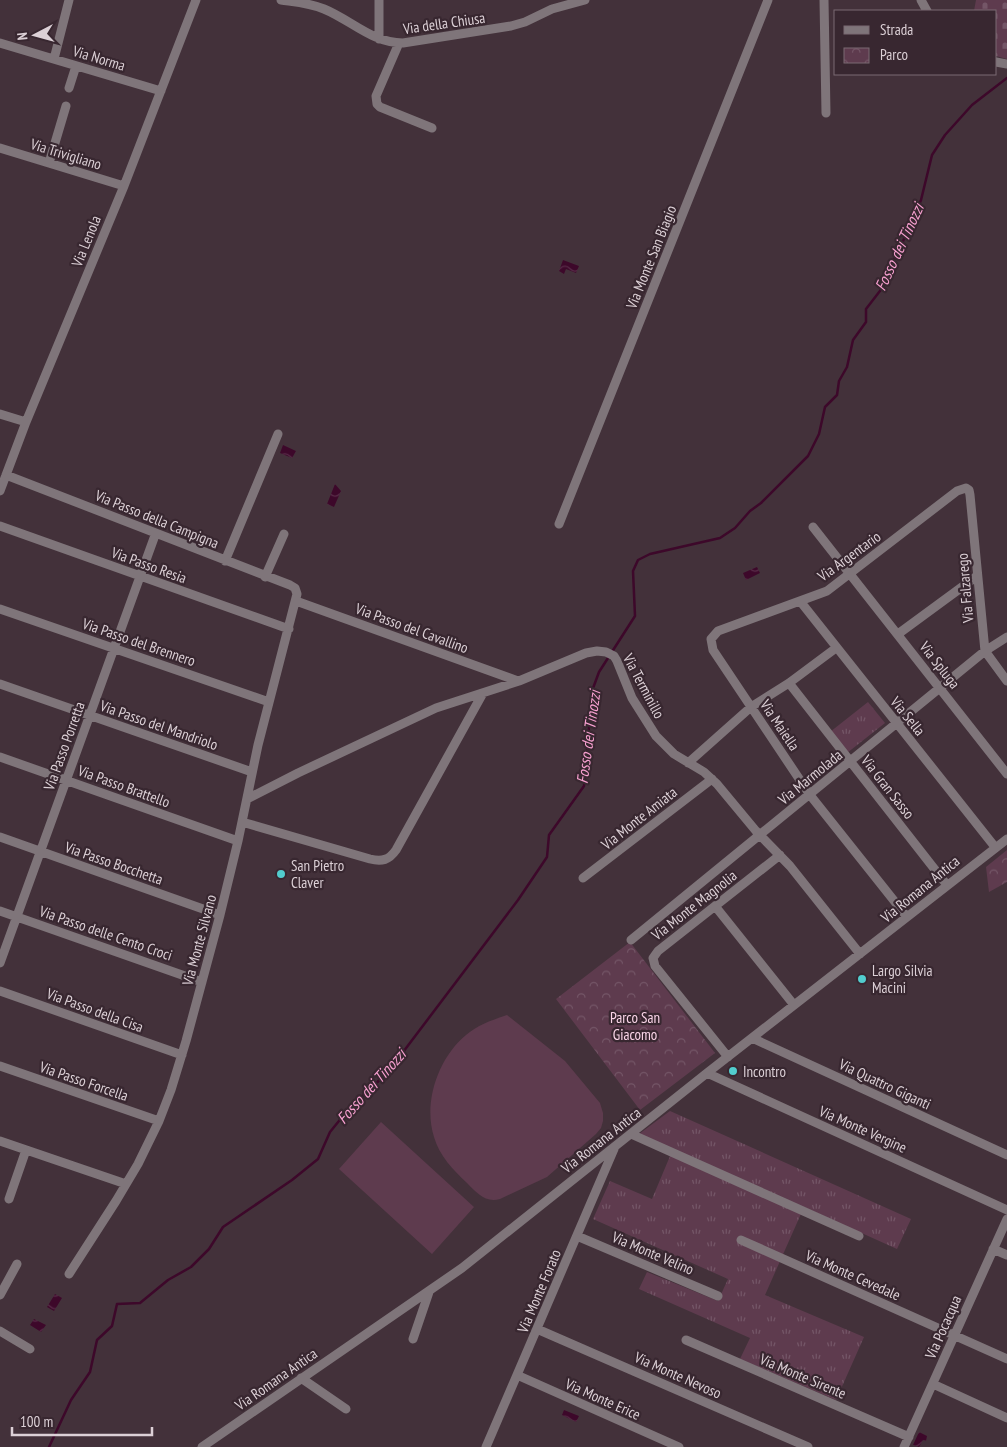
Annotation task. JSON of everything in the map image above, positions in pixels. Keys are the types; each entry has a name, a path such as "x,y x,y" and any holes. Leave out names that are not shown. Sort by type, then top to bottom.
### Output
{"street":[{"path":"54,59 69,0"},
{"name":"Via Lenola","path":"0,491 26,422 124,186 196,0"},
{"name":"Via della Chiusa","path":"281,0 308,4 324,9 380,39 399,43 511,26 525,22 558,7 585,0"},
{"path":"379,0 380,39"},
{"name":"Via Monte San Biagio","path":"560,524 768,0"},
{"path":"824,0 826,113"},
{"name":"Via Norma","path":"0,43 161,91"},
{"path":"399,43 376,96 377,104 432,128"},
{"path":"70,88 76,66"},
{"path":"49,163 66,106"},
{"name":"Via Trivigliano","path":"0,148 124,186"},
{"path":"0,414 26,422"},
{"path":"225,561 278,434"},
{"name":"Via Passo della Campigna","path":"6,475 265,577 290,585 297,591"},
{"name":"Via Argentario","path":"711,639 718,632 823,593 851,574 957,491 966,488"},
{"name":"Via Falzarego","path":"966,488 969,490 970,495 985,652"},
{"name":"Via Passo Resia","path":"0,526 289,629"},
{"name":"Via Spluga","path":"813,527 1007,774"},
{"path":"265,577 284,534"},
{"name":"Via Passo Porretta","path":"0,963 154,538"},
{"path":"898,634 977,576"},
{"name":"Via Monte Silvano","path":"68,1274 126,1184 159,1121 182,1055 220,915 252,772 297,591"},
{"name":"Via Passo del Cavallino","path":"296,601 519,681"},
{"name":"Via Sella","path":"800,602 897,723 1002,843"},
{"name":"Via Passo del Brennero","path":"0,608 269,702"},
{"name":"Via Marmolada","path":"631,940 985,652 1007,637"},
{"name":"Via Maiella","path":"711,639 713,650 810,795 907,917"},
{"path":"688,763 751,707 790,683 836,648"},
{"name":"Via Terminillo","path":"247,799 419,715 519,681 584,653 597,651 610,654 647,724 671,751 712,779 759,835 780,855 860,954"},
{"path":"985,652 1007,681"},
{"name":"Via Gran Sasso","path":"790,683 947,885"},
{"name":"Via Passo del Mandriolo","path":"0,684 252,772"},
{"path":"242,822 370,859 381,861 388,859 396,850 483,693"},
{"name":"Via Passo Brattello","path":"0,757 238,841"},
{"name":"Via Monte Amiata","path":"583,878 712,779"},
{"name":"Via Passo Bocchetta","path":"0,836 220,915"},
{"name":"Via Romana Antica","path":"202,1447 468,1264 707,1073 1002,843"},
{"name":"Via Monte Magnolia","path":"728,1057 655,966 654,955 780,855"},
{"path":"715,906 794,1005"},
{"name":"Via Passo delle Cento Croci","path":"0,911 202,982"},
{"name":"Via Passo della Cisa","path":"0,990 182,1055"},
{"name":"Via Quattro Giganti","path":"752,1038 1007,1155"},
{"name":"Via Passo Forcella","path":"0,1066 159,1121"},
{"name":"Via Monte Vergine","path":"707,1073 1007,1210"},
{"path":"631,1134 859,1236"},
{"path":"0,1141 126,1184"},
{"name":"Via Monte Forato","path":"486,1447 615,1146"},
{"path":"10,1199 26,1150"},
{"name":"Via Pocacqua","path":"904,1447 1007,1219"},
{"name":"Via Monte Velino","path":"577,1236 718,1296"},
{"name":"Via Monte Cevedale","path":"741,1240 1007,1359"},
{"path":"993,1249 1007,1255"},
{"path":"0,1295 17,1264"},
{"path":"413,1339 429,1292"},
{"name":"Via Monte Nevoso","path":"537,1329 808,1447"},
{"path":"0,1331 30,1350"},
{"name":"Via Monte Sirente","path":"686,1340 909,1436"},
{"name":"Via Monte Erice","path":"517,1376 678,1447"},
{"path":"302,1378 346,1409"},
{"path":"933,1384 1007,1418"}],"green space":[{"path":"976,0 1007,0 1007,59 997,56 997,10 974,10"},
{"path":"868,702 885,723 847,753 830,732"},
{"path":"1007,850 1007,882 989,892 986,867"},
{"name":"Parco San Giacomo","path":"630,942 715,1053 640,1110 556,999"},
{"path":"507,1015 565,1061 600,1103 603,1121 601,1128 596,1134 547,1177 500,1199 490,1200 474,1190 443,1156 434,1137 430,1110 435,1082 441,1068 456,1045 475,1028"},
{"path":"670,1111 911,1219 897,1249 804,1207 765,1295 864,1337 836,1400 740,1359 750,1338 639,1289 647,1272 718,1301 728,1279 593,1219 610,1181 652,1199 673,1149 639,1134"},
{"path":"381,1122 474,1207 432,1254 339,1169"}],"water":[{"path":"563,260 579,266 576,273 566,269 564,274 559,271"},
{"path":"283,445 296,451 292,458 280,453"},
{"path":"335,484 341,491 334,507 327,504"},
{"path":"757,567 760,573 746,580 743,573"},
{"path":"55,1294 62,1298 54,1311 47,1307"},
{"path":"34,1319 46,1325 41,1332 30,1325"},
{"path":"564,1410 579,1416 576,1422 562,1415"},
{"path":"919,1432 927,1436 926,1441 923,1440 919,1447 913,1445"}],"waterway":[{"name":"Fosso dei Tinozzi","path":"49,1447 71,1400 90,1372 97,1340 112,1326 117,1304 140,1303 168,1280 191,1267 209,1249 223,1227 292,1180 318,1159 330,1132 347,1111 388,1072 518,900 547,857 549,835 584,786 592,691 599,672 635,616 633,571 638,560 650,554 720,538 735,528 750,511 761,503 808,456 819,434 825,407 837,395 839,381 847,367 853,340 866,322 866,309 883,287 886,271 897,255 921,200 932,155 945,135 972,105 1007,78"}],"place":[{"name":"San Pietro Claver","path":"281,874"},
{"name":"Largo Silvia Macini","path":"862,979"},
{"name":"Incontro","path":"733,1071"}]}
